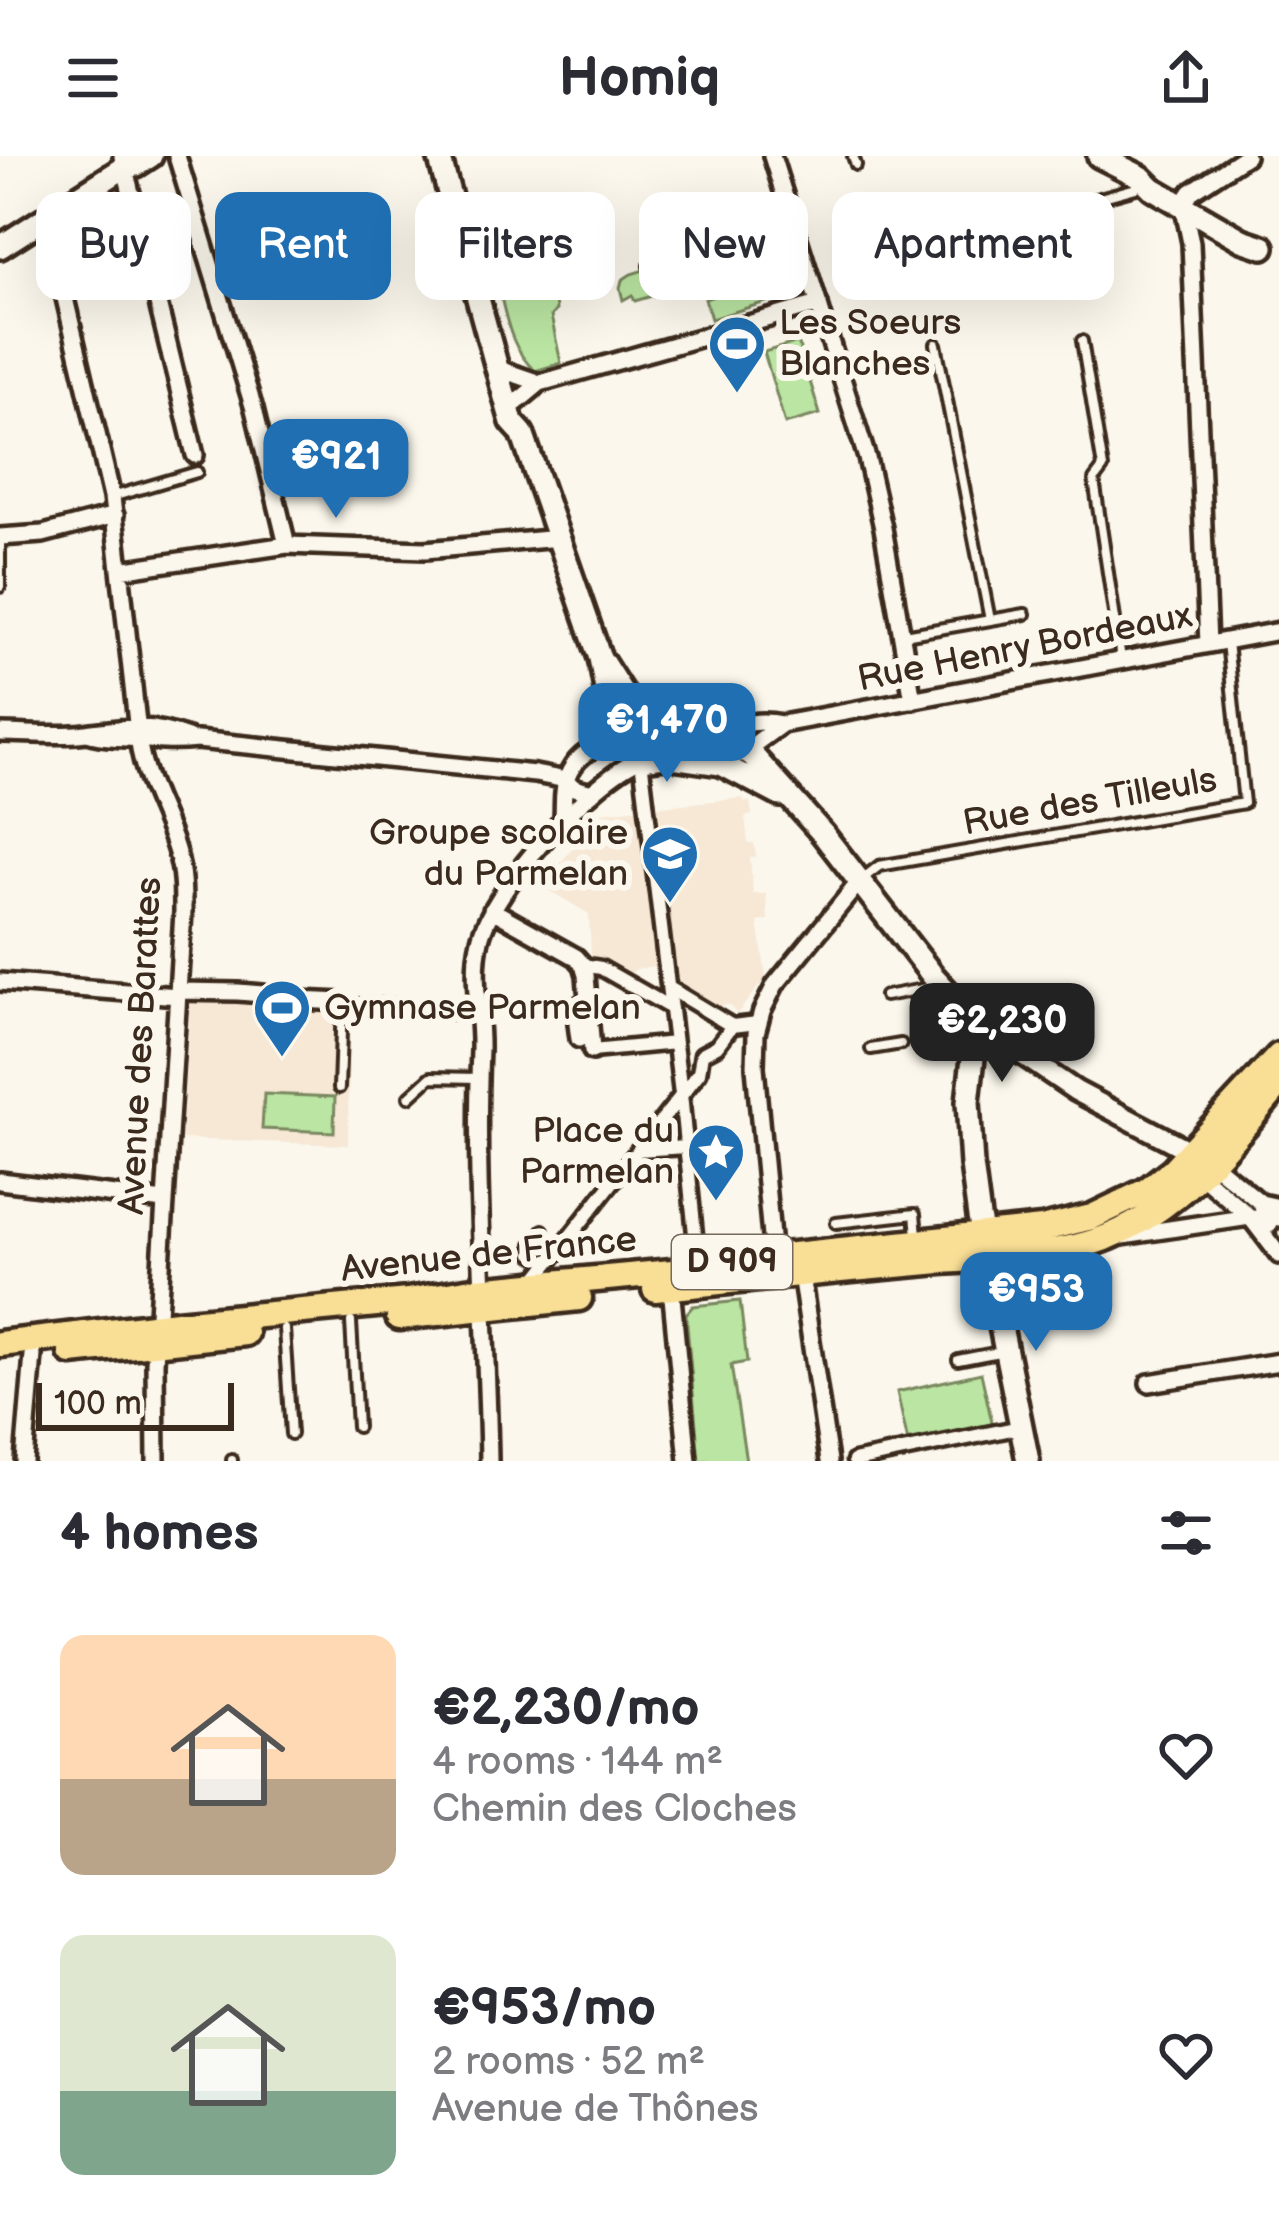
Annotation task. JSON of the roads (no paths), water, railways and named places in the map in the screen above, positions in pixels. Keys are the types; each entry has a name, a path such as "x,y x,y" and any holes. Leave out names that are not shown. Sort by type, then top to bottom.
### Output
{"main road":[{"path":"82,192 126,160 137,165 151,156"},
{"path":"425,156 436,192"},
{"path":"439,156 448,192"},
{"path":"1100,156 1141,177 1152,188 1195,205 1242,240 1271,252"},
{"path":"0,247 36,224"},
{"path":"480,300 521,419 521,434"},
{"path":"501,365 497,372 512,422 521,434 631,737 629,752 640,759 732,760 792,801 941,986 959,1002 967,1037 970,1147 984,1247 1028,1461"},
{"path":"619,706 679,732 725,736 732,760"},
{"name":"D 909","path":"1196,1163 1233,1106 1279,1056"},
{"name":"D 909","path":"984,1247 1036,1239 1042,1229 1117,1207 1196,1163 1279,1085"},
{"name":"Avenue de France","path":"0,1344 351,1322 482,1300 530,1286 773,1258 984,1247 1051,1250 1108,1237 1166,1204 1196,1163"},
{"name":"Avenue de France","path":"0,1359 408,1301 671,1287 801,1274 926,1252"}],"street":[{"path":"177,156 254,409 287,545"},
{"path":"772,156 784,192"},
{"path":"1208,644 1191,243 1195,205 1213,179 1246,156"},
{"path":"126,160 196,464"},
{"path":"808,268 854,407 874,487 913,700"},
{"name":"Avenue des Barattes","path":"65,300 114,506 137,733 145,773 180,863 184,912 164,1201 155,1461"},
{"path":"516,403 540,382 819,304"},
{"path":"501,365 540,382"},
{"path":"0,538 44,534 114,506"},
{"path":"120,570 287,545 425,550 559,538"},
{"name":"Rue Henry Bordeaux","path":"725,736 751,723 782,724 1279,631"},
{"path":"563,817 566,780 572,767 596,746 619,706"},
{"name":"Rue Henry Bordeaux","path":"732,760 782,724"},
{"path":"0,734 165,730 197,740 504,770 566,780 592,793"},
{"path":"596,746 679,732"},
{"path":"489,1461 477,1078 478,947 492,910 563,817 640,759 698,1265"},
{"path":"773,1258 754,1054 758,1023 775,986 860,881"},
{"path":"492,910 583,965 601,968 671,1008"},
{"path":"583,965 586,1045 675,1042"},
{"path":"0,982 178,994 238,992 277,1000 342,1002 350,1008 479,1010"},
{"path":"669,988 732,1026 758,1023"},
{"path":"530,1286 698,1073 702,1054 717,1046 732,1026"},
{"path":"967,1037 1051,1076 1196,1163 1264,1214 1279,1251"},
{"path":"638,1150 686,1147"},
{"path":"0,1181 164,1201"},
{"name":"Avenue de France","path":"1108,1237 1157,1233 1264,1214 1279,1207"},
{"path":"801,1274 829,1461"},
{"path":"671,1287 688,1461"},
{"path":"24,1461 33,1355"},
{"path":"1149,1383 1279,1362"},
{"path":"854,1461 1021,1427"}],"lane":[{"path":"1114,194 1136,188 1141,177"},
{"path":"1082,341 1103,468 1094,480 1122,660"},
{"path":"936,344 990,620"},
{"path":"114,506 196,464"},
{"path":"0,538 0,587"},
{"path":"902,636 1025,614"},
{"name":"Rue des Tilleuls","path":"860,881 879,866 1244,803 1227,640"},
{"path":"885,997 941,986"},
{"path":"339,1088 342,1002"},
{"path":"871,1049 901,1044"},
{"path":"409,1097 431,1077 477,1078"},
{"path":"836,1223 914,1214 926,1252"},
{"path":"543,1230 531,1254 551,1259 568,1248"},
{"path":"351,1322 357,1426"},
{"path":"284,1328 291,1434"},
{"path":"958,1360 1006,1351"}],"place":[{"name":"Les Soeurs Blanches","path":"737,395"},
{"name":"Groupe scolaire du Parmelan","path":"670,905"},
{"name":"Gymnase Parmelan","path":"282,1059"},
{"name":"Place du Parmelan","path":"716,1203"}]}
